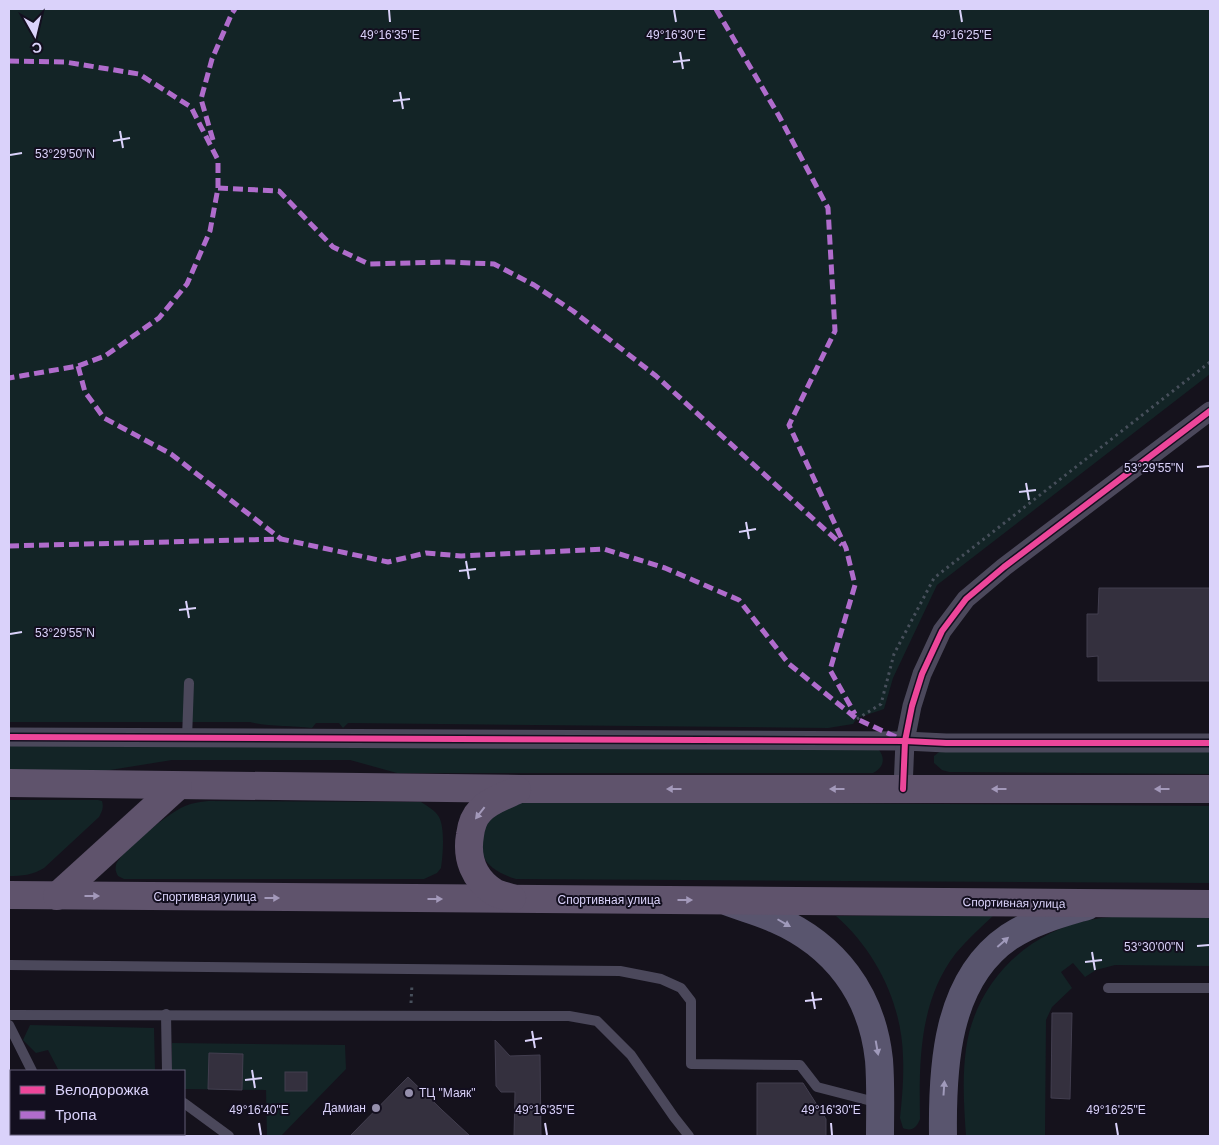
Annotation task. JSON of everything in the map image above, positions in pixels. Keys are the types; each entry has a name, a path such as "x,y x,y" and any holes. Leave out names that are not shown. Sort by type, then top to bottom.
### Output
{"main road":[{"path":"9,784 521,789 1210,789"},
{"path":"57,896 178,786"},
{"path":"516,899 494,892 478,877 470,863 469,844 472,826 480,811 494,800 521,789"},
{"name":"Спортивная улица","path":"9,895 1210,904"},
{"path":"722,900 776,919 813,940 838,962 854,983 865,1004 873,1029 879,1059 880,1136"},
{"path":"943,1136 946,1058 954,1020 967,985 983,960 1008,937 1041,919 1094,904"}],"street":[{"path":"903,789 904,741 922,674 942,631 966,599 1004,567 1210,411"},
{"path":"9,737 1210,743"}],"lane":[{"path":"187,738 189,684"},
{"path":"9,965 620,972 660,979 681,988 691,1001 691,1064 800,1065 817,1087 880,1103"},
{"path":"1108,988 1210,988"},
{"path":"166,1014 167,1070"},
{"path":"9,1015 568,1016 597,1021 630,1055 689,1136"},
{"path":"9,1025 32,1070"},
{"path":"185,1104 228,1136"}],"path":[{"path":"857,718 881,704 894,654 934,578 1210,362"},
{"path":"411,1016 413,969"}],"shaded area":[{"path":"9,9 1210,9 1210,374 937,585 893,678 884,709 857,718 853,724 828,728 348,723 343,728 339,723 316,723 312,728 265,725 250,722 9,722"},
{"path":"9,741 879,750 883,760 881,766 873,773 397,773 350,760 172,760 104,771 9,770"},
{"path":"1210,748 1210,774 949,772 942,770 934,763 934,756 943,749"},
{"path":"9,800 98,800 102,801 103,808 99,817 44,868 27,875 9,876"},
{"path":"208,801 421,802 435,812 441,822 443,842 441,868 437,873 424,879 124,879 118,876 116,865 127,851 147,832 185,806"},
{"path":"521,801 1210,806 1210,883 516,879 494,869 487,863 481,847 481,837 489,815"},
{"path":"994,915 956,953 935,991 928,1011 921,1054 920,1119 914,1128 903,1128 900,1118 903,1057 898,1018 892,998 875,962 863,945 836,916"},
{"path":"1134,916 1210,917 1210,966 1115,965 1096,970 1085,977 1073,963 1061,972 1072,988 1052,1007 1046,1020 1045,1135 966,1136 964,1071 971,1025 980,1003 992,983 1024,949 1044,936 1089,920"},
{"path":"30,1025 154,1028 155,1070 58,1070 48,1050 36,1053 23,1040"},
{"path":"172,1043 345,1045 346,1069 281,1136 267,1136 266,1090 185,1089 185,1070 172,1070"}],"building":[{"path":"1099,588 1210,588 1210,681 1098,681 1098,656 1087,657 1087,614 1098,614"},
{"path":"1052,1013 1072,1013 1070,1099 1051,1098"},
{"path":"495,1040 510,1056 540,1055 541,1136 514,1136 515,1092 501,1092 496,1086"},
{"path":"209,1053 243,1054 242,1090 208,1089"},
{"path":"285,1072 307,1072 307,1091 285,1091"},
{"name":"ТЦ \"Маяк\"","path":"408,1077 442,1110 470,1136 350,1136"},
{"path":"757,1083 803,1083 826,1119 826,1136 757,1136"}],"marked path":[{"path":"213,140 201,99 212,59 235,9"},
{"path":"716,9 779,116 828,208 835,331 789,425 846,548 855,585 830,670 855,714"},
{"path":"9,61 65,62 139,74 191,107 218,160 218,188 210,231 187,284 159,318 105,356 78,366 9,378"},
{"path":"218,188 279,191 333,247 369,264 450,262 494,264 534,285 573,311 656,376 842,545"},
{"path":"78,366 85,392 104,418 171,454 281,539"},
{"path":"9,546 281,539 388,562 426,553 461,556 604,549 665,568 739,600 789,664 857,719 898,738"}],"cycle path":[{"path":"903,789 905,741 912,706 922,674 942,631 966,599 1004,567 1210,411"},
{"path":"9,737 1210,743"}],"place":[{"name":"ТЦ \"Маяк\"","path":"409,1093"},
{"name":"Дамиан","path":"376,1108"}]}
